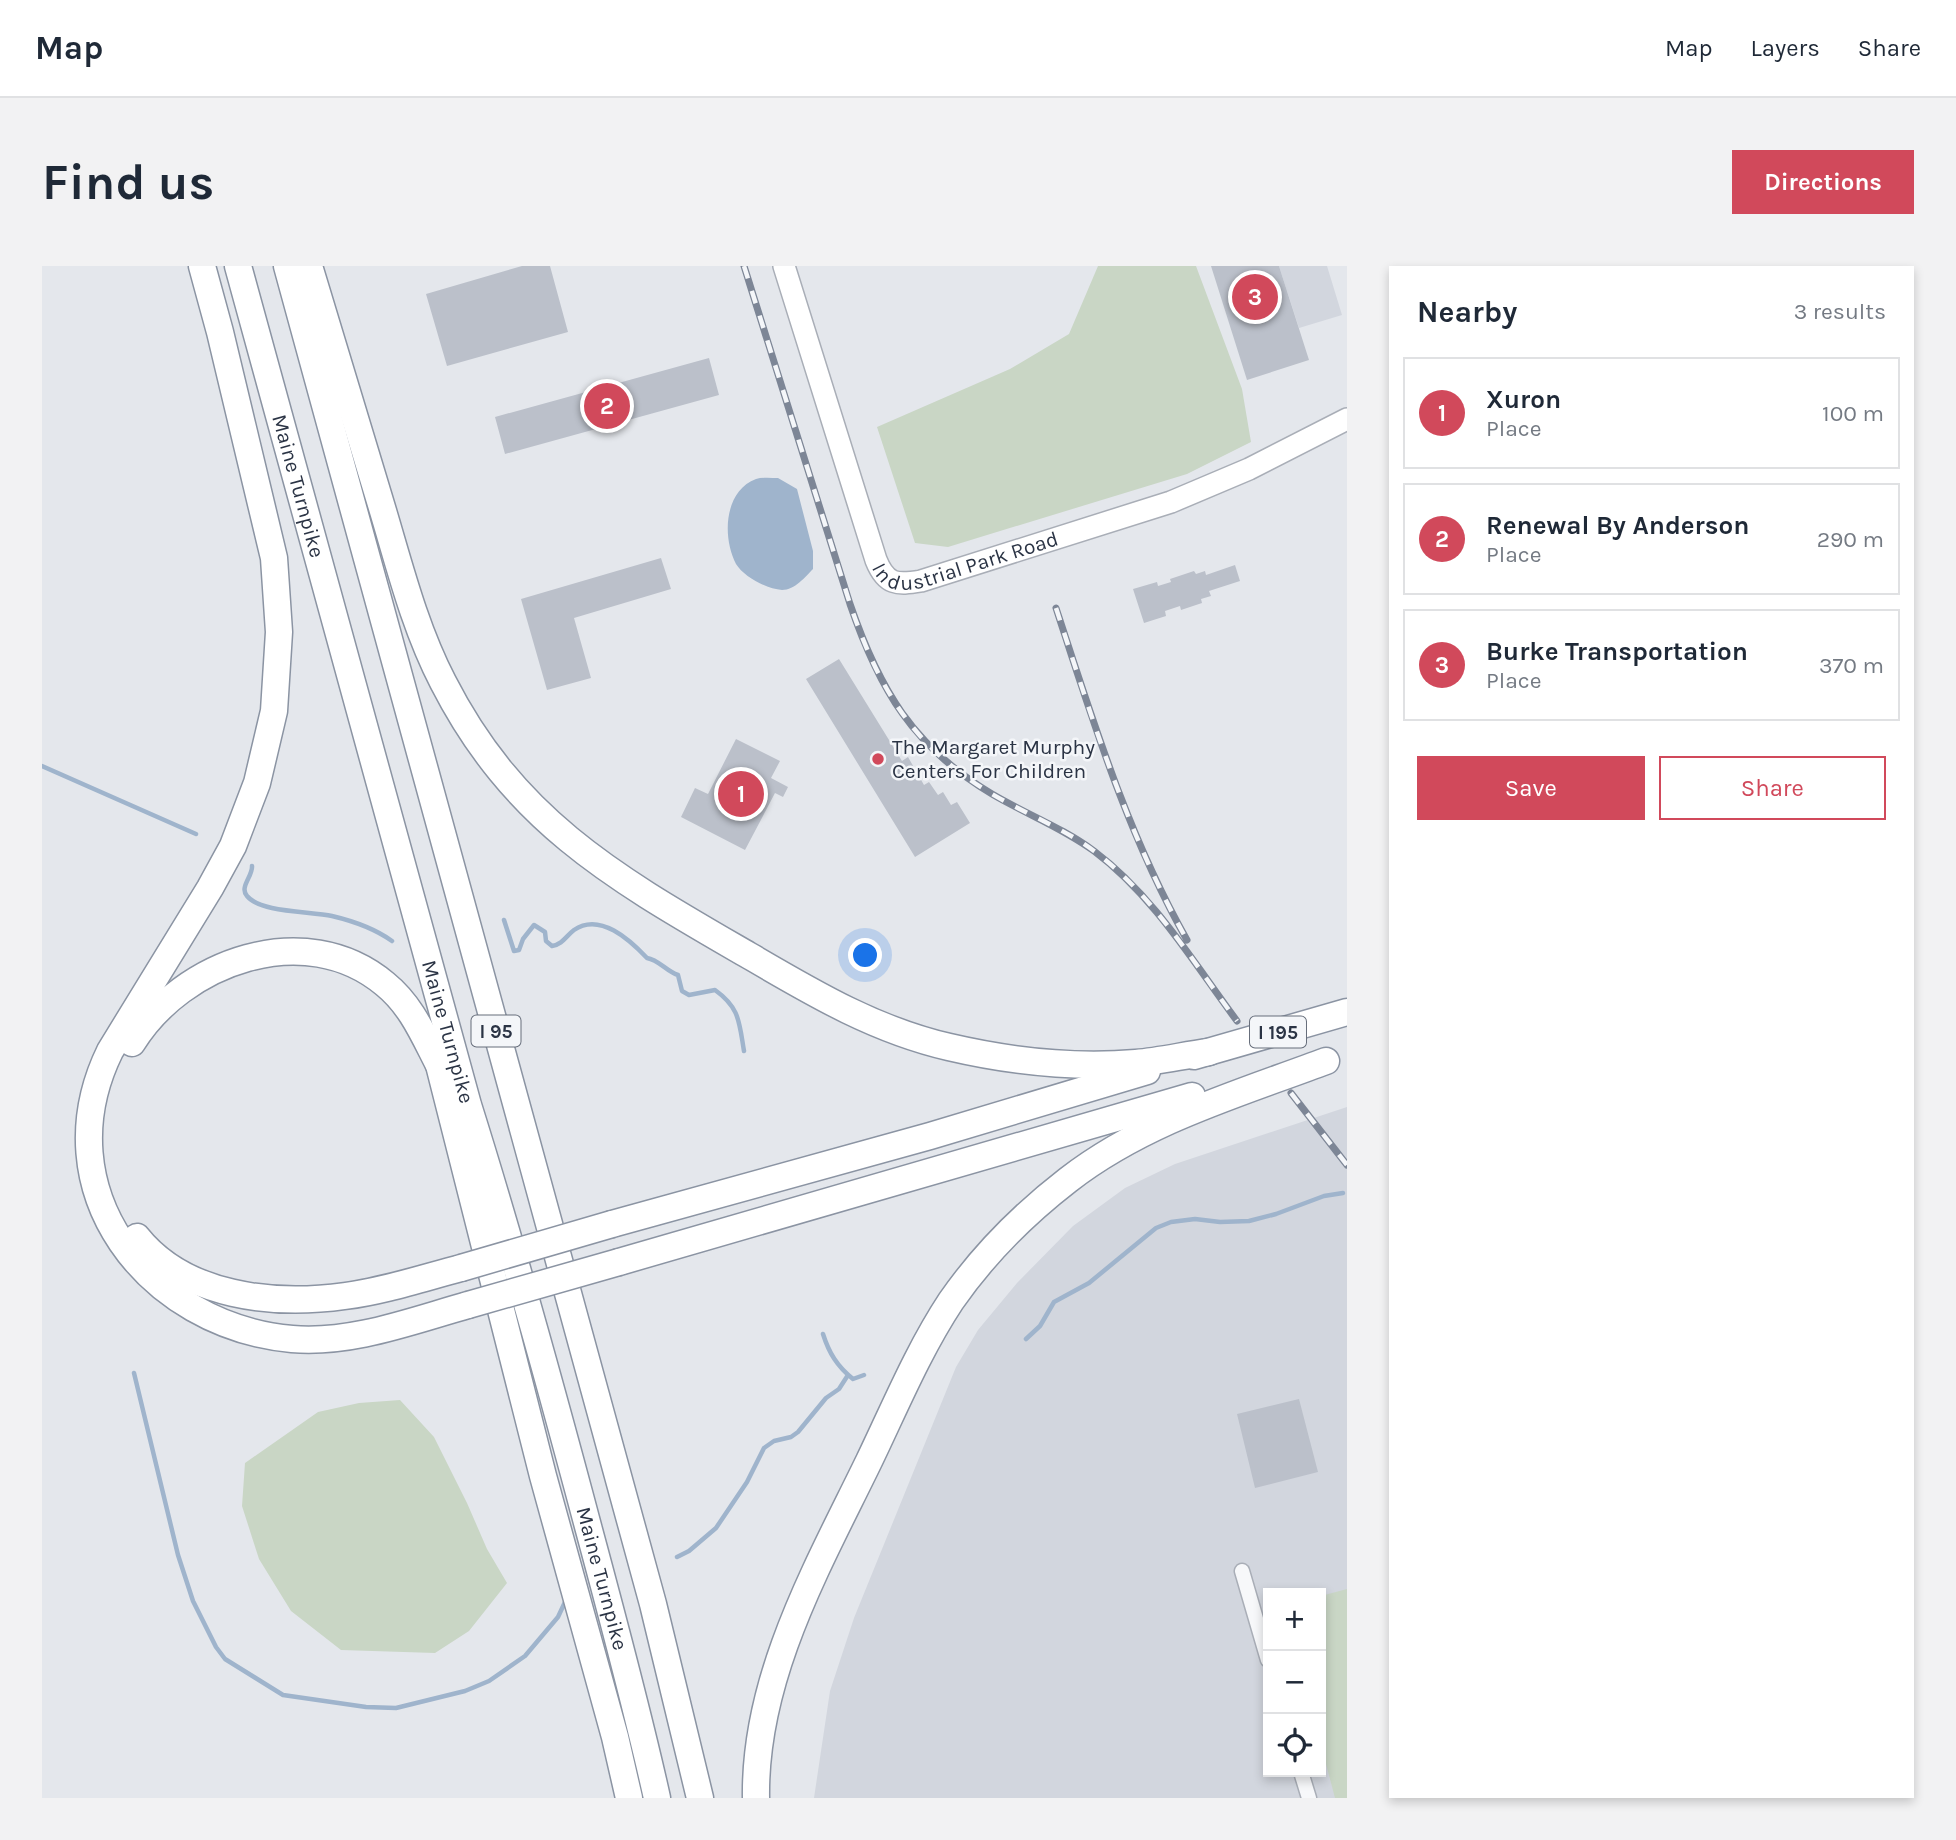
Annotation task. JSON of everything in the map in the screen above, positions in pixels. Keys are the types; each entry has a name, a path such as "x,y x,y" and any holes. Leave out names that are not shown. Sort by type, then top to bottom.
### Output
{"highway":[{"path":"202,266 274,558 279,632 276,692 257,783 233,846 204,899 110,1051 98,1079 88,1129 89,1164 93,1182 100,1206 110,1225 146,1273 192,1308 243,1329 291,1339 340,1338 375,1331 1131,1112 1337,1058"},
{"path":"223,266 438,1063 629,1798"},
{"name":"Maine Turnpike","path":"238,266 468,1105 509,1235 569,1453 638,1715 657,1798"},
{"name":"Maine Turnpike","path":"287,266 653,1604 700,1798"},
{"path":"309,266 412,607 442,681 501,773 562,836 616,877 812,993 867,1020 919,1039 980,1054 1038,1061 1136,1063 1209,1052"},
{"path":"438,1063 408,1006 386,984 362,968 340,958 301,951 272,953 240,960 211,972 180,990 157,1011 134,1040 118,1070 108,1103 103,1135 106,1168 118,1207 147,1249 183,1274 226,1291 276,1299 319,1299 381,1289 461,1268 930,1136 1209,1052"},
{"name":"I 195","path":"1209,1052 1347,1013"},
{"path":"756,1798 759,1746 771,1688 799,1606 924,1348 952,1300 969,1278 991,1250 1029,1212 1088,1165 1166,1122 1337,1058"}],"street":[{"name":"Industrial Park Road","path":"784,266 876,561 885,577 896,583 921,581 1171,502 1249,469 1347,419"},
{"path":"1242,1570 1265,1651"},
{"path":"1303,1777 1309,1798"}],"shaded area":[{"path":"1279,266 1327,266 1342,315 1299,328"},
{"path":"1347,1107 1347,1798 814,1798 830,1691 854,1618 956,1367 978,1330 1017,1283 1073,1226 1125,1188 1175,1164"}],"green space":[{"path":"1098,266 1196,266 1242,389 1251,442 1187,474 948,547 915,543 877,427 1010,369 1069,334"},
{"path":"400,1400 434,1437 487,1549 507,1583 469,1631 435,1653 341,1650 291,1611 259,1559 242,1506 245,1463 318,1412 359,1403"},
{"path":"1347,1589 1347,1798 1335,1798 1326,1764 1326,1595"}],"water":[{"path":"759,478 778,478 797,489 813,551 813,569 795,585 782,590 756,582 740,569 732,553 728,528 732,504 745,485"}],"building":[{"path":"522,266 550,266 568,332 447,366 426,294"},
{"path":"1211,266 1279,266 1309,360 1247,380"},
{"path":"709,358 719,395 505,454 495,417"},
{"path":"661,558 671,589 574,618 591,678 547,690 521,599"},
{"path":"1235,565 1240,581 1209,591 1211,596 1201,599 1202,603 1181,610 1180,606 1165,611 1166,616 1144,623 1133,589 1157,582 1158,586 1194,571 1196,574 1205,571 1206,575"},
{"name":"The Margaret Murphy Centers For Children","path":"839,659 902,761 908,757 924,785 929,782 938,795 943,792 951,805 957,802 970,823 915,857 806,679"},
{"path":"736,739 780,761 771,778 788,787 783,797 775,793 745,850 681,817 695,788 708,794"},
{"path":"1299,1399 1318,1472 1255,1488 1237,1414"}],"waterway":[{"path":"42,766 196,834"},
{"path":"252,866 245,893 254,902 263,906 348,920 392,941"},
{"path":"504,920 514,951 519,950 523,939 534,925 545,932 546,941 552,946 559,944 584,925 594,924 614,931 647,958 678,975 682,991 689,995 715,990 723,997 737,1016 744,1051"},
{"path":"1026,1339 1040,1326 1054,1302 1089,1283 1156,1228 1171,1222 1195,1219 1249,1221 1324,1196 1343,1193"},
{"path":"823,1334 842,1369 853,1379 864,1375"},
{"path":"134,1373 178,1555 193,1601 225,1659 283,1695 366,1707 396,1708 465,1691 489,1681 525,1656 558,1617 565,1602"},
{"path":"677,1557 689,1551 716,1528 747,1482 764,1448 798,1432 826,1398 839,1389 848,1375"}],"railway":[{"path":"744,266 850,604 873,663 902,713 920,736 964,776 1082,843 1116,869 1172,931 1237,1021"},
{"path":"1056,608 1129,819 1187,940"},
{"path":"1291,1093 1347,1165"}],"place":[{"name":"Burke Transportation","path":"1255,297"},
{"name":"Renewal By Anderson","path":"607,406"},
{"name":"The Margaret Murphy Centers For Children","path":"878,759"},
{"name":"Xuron","path":"741,794"}]}
